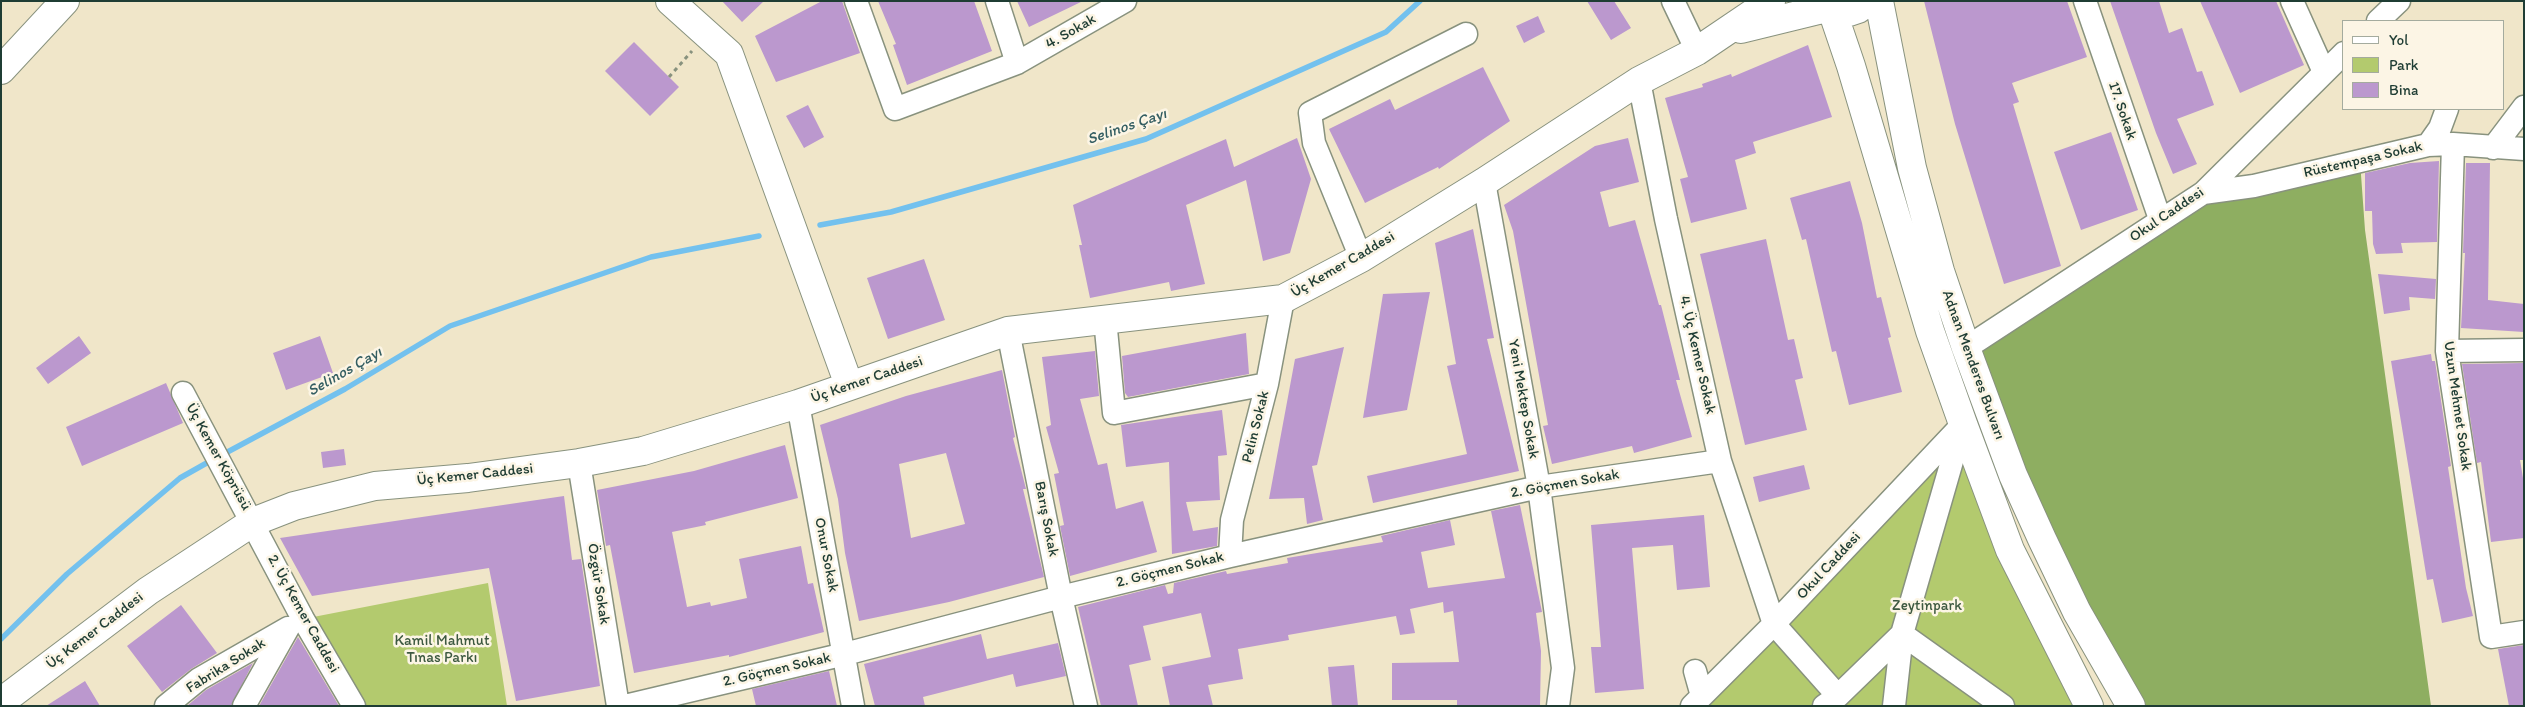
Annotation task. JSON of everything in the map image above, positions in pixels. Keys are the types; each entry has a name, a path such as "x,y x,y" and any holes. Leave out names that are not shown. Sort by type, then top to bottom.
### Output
{"main road":[{"path":"1,70 65,1"},
{"path":"670,1 729,54 849,385"},
{"name":"Üç Kemer Caddesi","path":"1,702 248,513 294,506 376,486 468,478 579,463 643,451 798,404 1008,331 1283,299 1360,258 1484,182 1640,81 1697,51 1771,1"},
{"path":"1725,33 1828,4 1849,12 1858,9 1869,1"},
{"name":"Adnan Menderes Bulvarı","path":"1879,1 1912,168 1940,271 1966,348 2013,475 2042,540 2077,612 2131,706"},
{"name":"Adnan Menderes Bulvarı","path":"1828,4 1851,66 1930,331 1962,424 2010,550 2088,706"}],"street":[{"name":"4. Sokak","path":"856,1 895,109 1017,63 1125,1"},
{"path":"997,1 1017,63"},
{"path":"1673,1 1697,51"},
{"name":"17. Sokak","path":"2085,1 2160,220"},
{"path":"2292,1 2324,72"},
{"path":"2379,20 2399,1"},
{"path":"1360,258 1314,143 1310,113 1466,34"},
{"name":"Okul Caddesi","path":"1966,348 2203,192 2342,55"},
{"name":"4. Üç Kemer Sokak","path":"1640,81 1666,219 1720,461 1774,624"},
{"path":"2493,148 2524,107"},
{"path":"2428,145 2440,128 2446,110"},
{"name":"Rüstempaşa Sokak","path":"2203,192 2254,186 2428,145 2453,144 2524,149"},
{"name":"Uzun Mehmet Sokak","path":"2453,144 2447,351 2491,637 2524,632"},
{"name":"Yeni Mektep Sokak","path":"1484,182 1539,487 1563,668 1558,706"},
{"name":"Pelin Sokak","path":"1230,556 1232,520 1267,384 1283,299"},
{"path":"1105,319 1114,412 1267,384"},
{"name":"Barış Sokak","path":"1008,331 1061,597 1086,706"},
{"path":"2447,351 2524,350"},
{"name":"Üç Kemer Köprüsü","path":"183,393 248,513"},
{"name":"Onur Sokak","path":"798,404 853,706"},
{"path":"1894,706 1902,634 1962,424"},
{"name":"Okul Caddesi","path":"1697,701 1774,624 1962,424"},
{"name":"2. Göçmen Sokak","path":"625,706 845,654 1061,597 1230,556 1539,487 1720,461"},
{"name":"Özgür Sokak","path":"579,463 618,706"},
{"name":"2. Üç Kemer Caddesi","path":"248,513 296,623 354,706"},
{"path":"244,706 296,623"},
{"name":"Fabrika Sokak","path":"166,706 199,679 296,623"},
{"path":"1774,624 1831,701 1902,634"},
{"path":"1902,634 2003,706"},
{"path":"1694,671 1697,701"}],"path":[{"path":"668,77 692,51"}],"green space":[{"path":"2360,161 2365,230 2431,706 2131,706 1966,348 2203,193"},
{"name":"Zeytinpark","path":"1963,424 2089,706 1692,706"},
{"name":"Kamil Mahmut Tınas Parkı","path":"488,583 507,706 354,706 303,619"}],"building":[{"path":"722,1 764,1 742,22"},
{"path":"822,1 842,1 860,53 776,82 755,36"},
{"path":"878,1 974,1 992,51 907,85 893,45 896,44"},
{"path":"1017,1 1083,1 1029,27"},
{"path":"1587,1 1614,1 1631,28 1611,40"},
{"path":"1924,1 2067,1 2087,57 2012,83 2019,102 2013,104 2061,266 2004,284 1955,124"},
{"path":"2110,1 2159,1 2169,33 2182,28 2197,72 2202,71 2214,105 2177,119 2197,164 2173,174 2156,133"},
{"path":"2200,1 2276,1 2304,65 2240,93"},
{"path":"1538,16 1545,32 1524,43 1516,26"},
{"path":"634,42 679,87 650,116 605,71"},
{"path":"1808,45 1832,117 1753,142 1756,153 1735,160 1747,209 1691,223 1680,179 1688,177 1665,98 1703,87 1702,84 1731,74 1732,77"},
{"path":"1483,67 1510,121 1439,169 1438,167 1365,203 1329,129 1390,99 1395,110"},
{"path":"808,105 824,137 804,148 786,116"},
{"path":"2111,132 2138,210 2081,230 2054,152"},
{"path":"1297,138 1311,179 1290,253 1263,261 1246,180 1186,205 1205,284 1171,291 1169,282 1090,298 1079,245 1082,245 1073,205 1226,139 1234,167"},
{"path":"1628,138 1639,182 1600,192 1609,227 1635,220 1659,305 1661,305 1680,380 1676,380 1692,437 1634,453 1632,446 1552,464 1543,426 1548,425 1513,231 1504,205 1595,146"},
{"path":"2439,161 2437,242 2401,243 2403,253 2376,254 2373,244 2372,211 2365,211 2365,173 2410,163"},
{"path":"2466,163 2490,163 2488,300 2524,304 2524,332 2461,328 2465,253 2463,253"},
{"path":"1850,181 1862,223 1877,298 1881,297 1891,337 1888,338 1902,392 1849,405 1836,351 1832,352 1806,239 1802,240 1790,198"},
{"path":"1473,229 1494,338 1487,339 1519,471 1373,503 1367,476 1467,454 1447,366 1456,364 1435,243"},
{"path":"1766,239 1788,340 1794,339 1803,378 1795,380 1807,430 1745,445 1700,254"},
{"path":"924,259 945,320 888,339 867,278"},
{"path":"2378,274 2436,279 2435,299 2409,297 2410,310 2384,314"},
{"path":"1430,292 1407,410 1363,418 1383,294"},
{"path":"1246,333 1249,374 1128,397 1125,393 1122,356"},
{"path":"79,336 91,353 48,384 36,368"},
{"path":"320,336 333,373 286,390 273,353"},
{"path":"1344,347 1317,465 1312,466 1323,520 1307,524 1304,498 1269,499 1295,359"},
{"path":"1095,351 1099,396 1080,399 1098,465 1107,463 1116,509 1143,501 1157,552 1070,576 1060,526 1064,525 1054,474 1059,473 1046,427 1051,425 1042,357"},
{"path":"2431,354 2432,361 2435,361 2451,466 2448,467 2466,588 2473,616 2442,623 2433,579 2427,580 2391,361"},
{"path":"2524,363 2524,460 2520,460 2524,484 2524,538 2491,542 2481,462 2477,463 2462,364"},
{"path":"1002,370 1015,437 1013,438 1026,489 1023,489 1044,577 949,602 859,621 845,553 838,499 820,425 906,396","holes":["946,453 965,524 911,538 899,464"]},
{"path":"166,383 183,423 82,466 66,427"},
{"path":"1222,410 1227,455 1218,456 1220,500 1186,502 1193,531 1218,527 1217,546 1172,554 1169,462 1126,467 1121,425"},
{"path":"785,445 798,498 705,522 706,525 672,532 687,607 710,602 711,606 747,598 739,559 801,546 808,584 813,583 824,632 729,657 729,655 634,673 610,545 606,546 597,490 694,471"},
{"path":"344,449 346,465 323,468 321,452"},
{"path":"1804,465 1810,489 1759,502 1753,477"},
{"path":"564,496 572,560 581,559 600,686 516,701 489,568 312,596 280,538"},
{"path":"1520,505 1542,612 1536,613 1541,651 1540,706 1457,706 1457,700 1392,700 1392,663 1459,662 1453,611 1444,613 1443,602 1410,609 1415,633 1400,635 1396,616 1288,635 1289,640 1238,649 1243,679 1208,685 1213,706 1170,706 1162,667 1211,657 1201,613 1143,626 1151,660 1129,665 1138,706 1101,706 1078,607 1165,585 1168,594 1173,593 1174,583 1226,571 1227,574 1288,563 1287,558 1383,542 1381,536 1450,520 1455,545 1421,552 1428,588 1505,578 1491,511"},
{"path":"1704,515 1710,587 1677,590 1673,545 1632,548 1644,689 1595,693 1591,647 1601,647 1591,525"},
{"path":"181,605 217,653 191,669 162,692 127,646"},
{"path":"981,634 987,659 1058,643 1066,676 1016,687 1013,674 923,697 925,706 875,706 864,664"},
{"path":"298,637 339,706 259,706"},
{"path":"2524,645 2524,706 2509,706 2498,649"},
{"path":"253,663 231,706 187,706 206,690"},
{"path":"1354,665 1358,706 1332,706 1328,667"},
{"path":"829,671 837,706 756,706 752,689"},
{"path":"85,681 100,706 46,706"}],"waterway":[{"name":"Selinos Çayı","path":"820,225 891,212 1146,139 1386,32 1420,1"},
{"name":"Selinos Çayı","path":"220,456 345,389 450,326 651,257 759,236"},
{"name":"Selinos Çayı","path":"1,639 67,574 180,478 212,460"}]}
